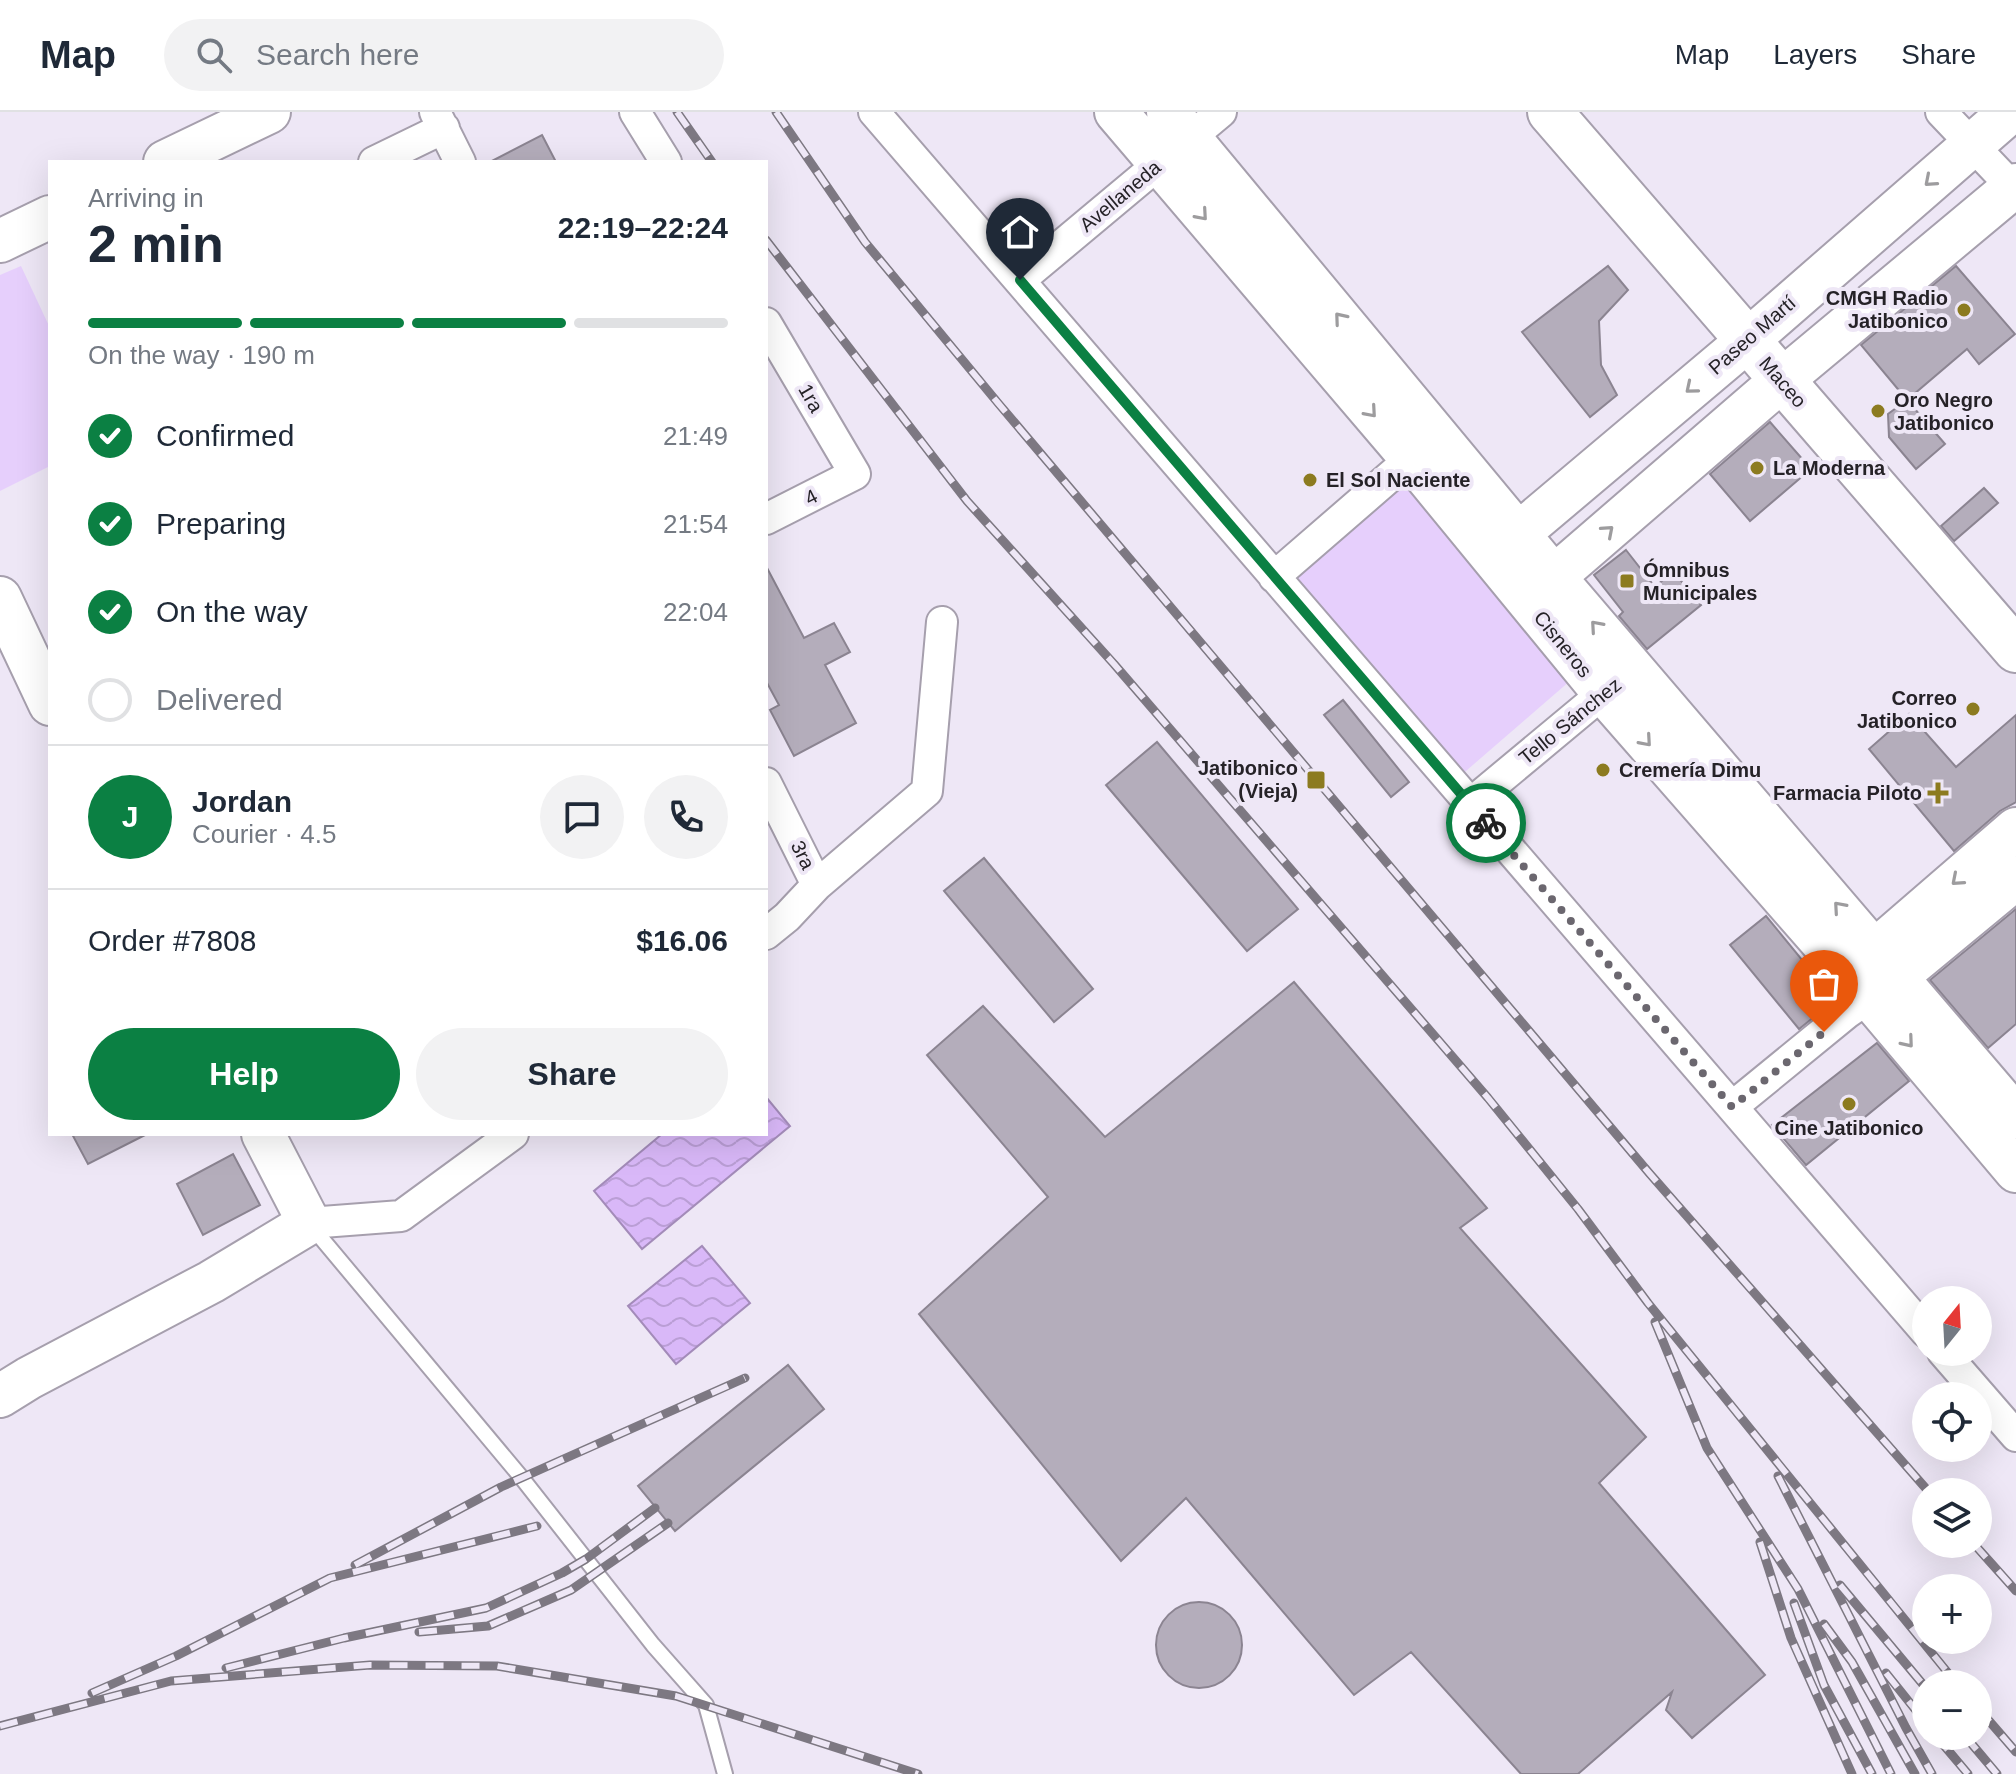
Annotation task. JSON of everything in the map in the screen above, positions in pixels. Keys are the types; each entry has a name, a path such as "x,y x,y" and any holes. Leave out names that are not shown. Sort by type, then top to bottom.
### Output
{"highway":[{"name":"Maceo","path":"1550,112 2016,650"}],"street":[{"path":"169,160 269,112"},
{"path":"635,112 665,160"},
{"path":"874,112 1912,1316"},
{"name":"Cisneros","path":"1116,112 1184,132 1424,447 1618,681 1873,974 2016,1117"},
{"path":"1541,589 1782,380 2014,188 1999,125 1941,112"},
{"path":"377,160 439,120 459,160"},
{"name":"Paseo Martí","path":"1506,545 1999,125"},
{"name":"Avellaneda","path":"1020,280 1184,132"},
{"path":"0,241 48,218"},
{"name":"1ra","path":"771,343 855,474"},
{"path":"1274,577 1424,447"},
{"name":"4","path":"768,518 855,474"},
{"path":"0,598 48,700"},
{"path":"768,932 817,885 927,791 942,622"},
{"name":"Tello Sánchez","path":"1470,804 1618,681"},
{"name":"3ra","path":"768,787 817,885"},
{"path":"1732,1107 1847,1013 1873,974 2016,829"},
{"path":"1873,974 2016,878"},
{"name":"Cisneros","path":"1873,974 2016,1171"},
{"path":"264,1136 309,1223"},
{"path":"0,1396 211,1282 309,1223 401,1216 510,1136"},
{"path":"1955,1366 2016,1436"}],"lane":[{"path":"309,1223 521,1477 653,1645 706,1705 725,1774"}],"shaded area":[{"path":"21,266 48,324 48,467 0,491 0,275"},
{"path":"1405,483 1571,680 1459,777 1286,579"}],"water":[{"path":"768,1099 790,1126 642,1249 594,1191 660,1136 768,1136"},
{"path":"702,1246 750,1303 676,1364 628,1306"}],"building":[{"path":"542,135 555,160 494,160"},
{"path":"1608,266 1628,290 1599,321 1601,365 1617,395 1590,417 1522,332"},
{"path":"1956,266 2015,334 1979,364 1967,349 1907,400 1861,345"},
{"path":"1907,400 1945,444 1916,469 1889,437 1888,414"},
{"name":"La Moderna","path":"1770,422 1811,469 1750,521 1710,474"},
{"path":"1984,488 1998,503 1954,541 1941,526"},
{"path":"1626,550 1655,587 1673,571 1701,605 1647,649 1619,616 1623,612 1594,575"},
{"path":"768,570 804,638 834,623 850,652 825,665 856,723 794,756 770,710 779,705 768,685"},
{"path":"1343,700 1409,782 1391,797 1324,715"},
{"path":"1909,714 1956,767 2016,715 2016,802 2000,811 1954,851 1869,749"},
{"path":"1157,742 1298,909 1247,951 1106,785"},
{"path":"984,858 1093,989 1054,1022 944,891"},
{"path":"2016,909 2016,1024 1988,1048 1930,980"},
{"path":"1766,916 1835,1000 1799,1029 1730,945"},
{"path":"1294,982 1487,1208 1460,1228 1646,1437 1599,1483 1765,1675 1692,1738 1666,1710 1672,1692 1578,1774 1521,1774 1411,1652 1354,1695 1186,1498 1121,1561 919,1314 1048,1197 927,1055 983,1006 1105,1137"},
{"path":"1877,1043 1909,1081 1806,1165 1772,1125"},
{"path":"73,1136 143,1136 88,1164"},
{"path":"233,1154 260,1205 203,1235 177,1184"},
{"path":"788,1365 824,1409 675,1531 638,1486"},
{"path":"1191,1602 1207,1602 1230,1614 1239,1628 1242,1645 1239,1662 1230,1676 1207,1688 1191,1688 1175,1681 1163,1669 1156,1653 1156,1637 1163,1621 1175,1609"}],"railway":[{"path":"677,112 711,160"},
{"path":"776,112 865,242 998,403 1650,1174 1917,1478"},
{"path":"768,243 967,501 1114,664 1488,1098 1578,1209 1648,1303 1946,1670"},
{"path":"1655,1322 1707,1448 1798,1589 1891,1774"},
{"path":"355,1565 501,1487 745,1378"},
{"path":"1778,1476 1932,1774"},
{"path":"226,1668 344,1638 486,1608 586,1559 655,1508"},
{"path":"419,1632 488,1626 571,1590 668,1523"},
{"path":"92,1693 176,1656 330,1578 537,1526"},
{"path":"1760,1542 1791,1638 1852,1774"},
{"path":"1987,1558 2016,1591"},
{"path":"1840,1585 1912,1671"},
{"path":"1794,1603 1824,1685 1872,1774"},
{"path":"1824,1624 1852,1662 1915,1774"},
{"path":"0,1726 171,1681 370,1665 497,1666 676,1696 918,1774"},
{"path":"1886,1673 1912,1706"},
{"path":"1992,1724 2016,1752"},
{"path":"1948,1750 1968,1774"},
{"path":"1977,1750 1997,1774"}],"way so far":[{"path":"1486,823 1732,1107 1824,1032"}],"place":[{"name":"CMGH Radio Jatibonico","path":"1964,310"},
{"name":"Oro Negro Jatibonico","path":"1878,411"},
{"name":"La Moderna","path":"1757,468"},
{"name":"El Sol Naciente","path":"1310,480"},
{"name":"Ómnibus Municipales","path":"1627,581"},
{"name":"Correo Jatibonico","path":"1973,709"},
{"name":"Cremería Dimu","path":"1603,770"},
{"name":"Jatibonico (Vieja)","path":"1316,780"},
{"name":"Farmacia Piloto","path":"1938,793"},
{"name":"Cine Jatibonico","path":"1849,1104"}],"route":[{"path":"1020,280 1486,823"}]}
